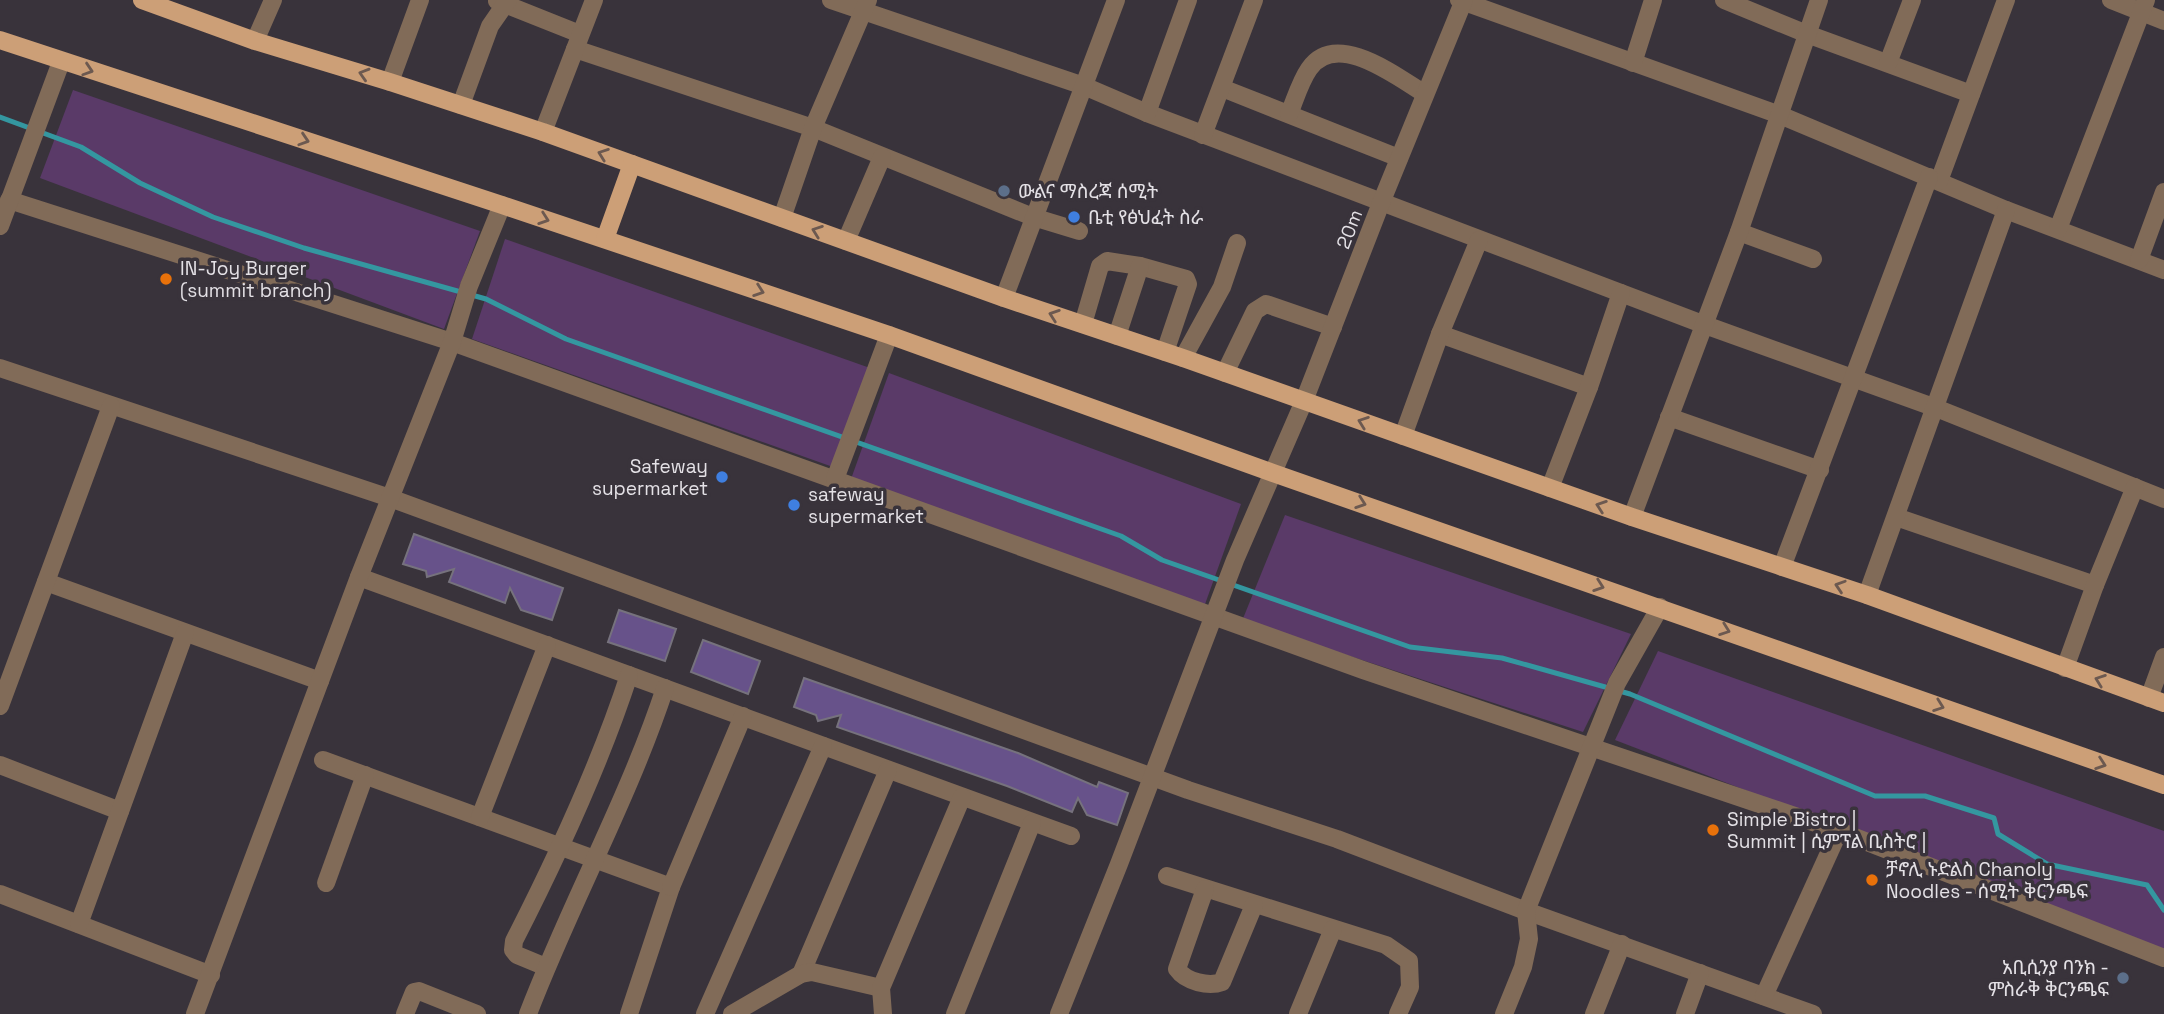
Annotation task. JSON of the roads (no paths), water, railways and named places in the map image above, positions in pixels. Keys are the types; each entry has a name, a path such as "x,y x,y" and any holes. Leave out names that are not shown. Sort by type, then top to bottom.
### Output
{"main road":[{"path":"142,0 255,41 543,132 1004,298 1632,517 1867,595 2156,701"},
{"path":"0,40 889,335 1273,473 2164,785"},
{"path":"605,239 632,164"}],"street":[{"path":"255,41 273,0"},
{"path":"390,82 420,0"},
{"path":"543,132 594,0"},
{"path":"831,0 866,6 1084,86 1381,203 1705,325 1936,408 2164,499"},
{"path":"1004,298 1116,0"},
{"path":"1147,113 1188,0"},
{"path":"1203,135 1254,0"},
{"path":"1633,63 1653,0"},
{"path":"1724,0 1807,34 1971,94"},
{"path":"1632,517 1739,232 1819,0"},
{"path":"1888,63 1912,0"},
{"path":"1782,567 1854,377 2007,0"},
{"path":"2111,0 2144,6 2164,21"},
{"path":"1462,1 1780,115 2006,210 2164,270"},
{"name":"20m","path":"1059,1014 1235,560 1304,401 1462,1"},
{"path":"461,105 490,26 502,2 578,42 813,128 1033,217 1079,231"},
{"path":"782,218 813,128 866,6"},
{"path":"2058,229 2144,6"},
{"path":"1289,114 1310,68 1322,57 1342,53 1367,60 1425,94"},
{"path":"0,226 61,62"},
{"path":"1222,88 1399,158"},
{"path":"846,241 882,157"},
{"path":"2139,260 2164,192"},
{"path":"9,200 452,342 1363,670 1839,831 2164,958"},
{"path":"195,1014 359,577 452,342 469,286 502,205"},
{"path":"1867,595 2006,210"},
{"path":"1739,232 1813,259"},
{"path":"1403,436 1440,334 1479,240"},
{"path":"1182,358 1223,287 1237,243"},
{"path":"1083,324 1100,266 1107,261 1140,266 1186,279 1188,284 1165,352"},
{"path":"1118,336 1140,266"},
{"path":"1550,488 1621,293"},
{"path":"1225,373 1255,311 1266,304 1333,327"},
{"path":"1440,334 1589,387"},
{"path":"835,479 889,335"},
{"path":"0,368 390,498 1188,790 1336,839 1526,911 1764,996 1787,1010 1812,1014"},
{"path":"0,706 111,406"},
{"path":"1669,417 1820,470"},
{"path":"2065,668 2135,487"},
{"path":"1896,517 2095,585"},
{"path":"359,577 1071,836"},
{"path":"46,582 320,681"},
{"path":"1504,1014 1523,967 1529,939 1526,911 1617,683 1660,607"},
{"path":"79,924 185,632"},
{"path":"481,817 547,645"},
{"path":"0,651 18,657"},
{"path":"2156,701 2164,657"},
{"path":"546,967 517,955 513,950 514,941 562,846 618,709 629,675"},
{"path":"528,1014 546,967 596,860 666,688"},
{"path":"629,1014 671,887 743,716"},
{"path":"705,1014 823,746"},
{"path":"323,760 671,887"},
{"path":"0,765 120,811"},
{"path":"801,974 888,769"},
{"path":"326,883 365,775"},
{"path":"883,1014 881,988 961,797"},
{"path":"955,1014 1032,823"},
{"path":"1764,996 1839,831"},
{"path":"1167,876 1386,945 1409,961 1410,987 1398,1014"},
{"path":"1205,890 1177,969 1182,975 1212,986 1222,982 1254,905"},
{"path":"0,894 211,975"},
{"path":"1298,1014 1333,929"},
{"path":"1594,1014 1622,944"},
{"path":"741,1012 801,974 812,972 881,988"},
{"path":"1685,1014 1700,973"},
{"path":"405,1014 414,992 419,991 477,1014"}],"waterway":[{"path":"0,117 81,147 140,183 213,217 304,248 486,299 566,339 1121,536 1162,560 1410,647 1502,658 1630,694 1875,796 1925,796 1994,818 1998,834 2047,864 2147,885 2164,910"}],"place":[{"name":"ውልና ማስረጃ ሰሚት","path":"1004,191"},
{"name":"ቤቲ የፅህፈት ስራ","path":"1074,217"},
{"name":"IN-Joy Burger (summit branch)","path":"166,279"},
{"name":"Safeway supermarket","path":"722,477"},
{"name":"safeway supermarket","path":"794,505"},
{"name":"Simple Bistro | Summit | ሲምፕል ቢስትሮ |","path":"1713,830"},
{"name":"ቻኖሊ ኑድልስ Chanoly Noodles - ሰሚት ቅርንጫፍ","path":"1872,880"},
{"name":"አቢሲንያ ባንክ - ምስራቅ ቅርንጫፍ","path":"2123,978"}]}
